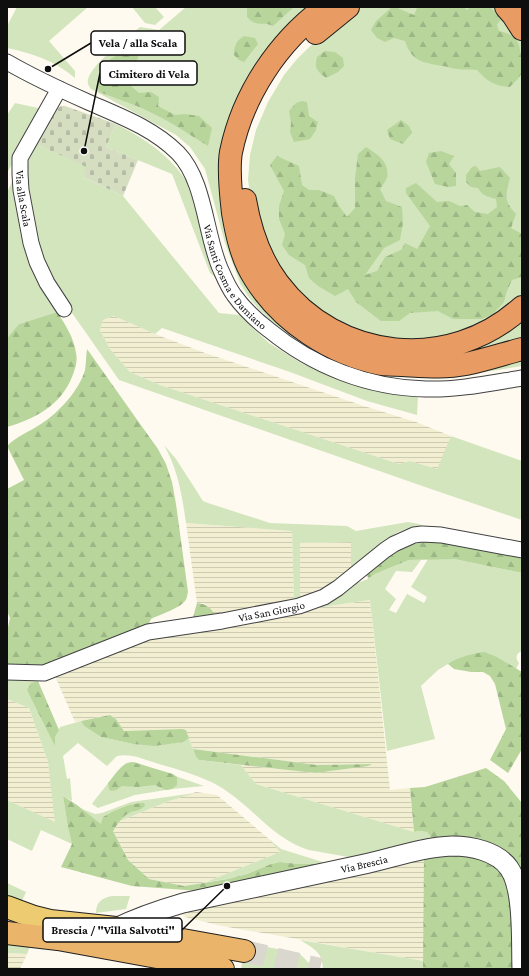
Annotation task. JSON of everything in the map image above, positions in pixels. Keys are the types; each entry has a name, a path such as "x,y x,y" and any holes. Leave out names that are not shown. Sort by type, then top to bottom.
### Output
{"highway":[{"path":"325,7 298,30 278,52 256,85 239,122 230,154 230,195 239,244 254,278 280,310 309,334 350,355 382,364 424,366 465,364 522,349"},
{"path":"348,7 312,36 288,62 270,87 256,115 248,143 245,164 245,200 250,224 267,265 279,284 317,320 348,338 367,344 400,350 426,350 451,346 497,326 522,307"},
{"path":"506,7 522,29"},
{"path":"116,928 244,952"},
{"path":"7,933 58,939 223,969"}],"main road":[{"path":"7,906 34,917 50,921 116,928"}],"street":[{"name":"Via Santi Cosma e Damiano","path":"7,62 59,89 142,127 160,138 178,153 186,163 196,183 220,267 233,294 251,316 286,344 321,364 352,377 383,385 426,389 464,387 522,378"},
{"name":"Via alla Scala","path":"59,89 20,158 20,174 31,243 37,262 47,283 64,309"},
{"name":"Via San Giorgio","path":"7,672 44,673 148,632 238,618 313,602 338,588 394,544 414,535 441,535 522,550"},
{"name":"Via Brescia","path":"116,928 159,910 183,903 362,865 433,848 466,847 477,849 496,856 503,861 512,874 517,885 520,901 522,969"}],"shaded area":[{"path":"114,316 155,334 205,353 416,422 451,436 447,448 437,469 410,461 399,464 160,385 130,372 110,349 100,330 103,320"},
{"path":"186,523 292,531 294,603 215,618 204,603 197,603"},
{"path":"351,542 351,567 335,582 318,594 300,600 300,543"},
{"path":"370,600 390,790 410,788 414,832 256,784 241,765 315,773 371,764 317,765 193,749 186,730 124,731 116,719 110,715 75,722 55,676 140,641 309,609"},
{"path":"7,699 29,708 48,762 56,823 7,800"},
{"path":"196,792 217,795 269,839 280,852 206,882 184,886 149,879 128,860 113,831 120,821 169,801"},
{"path":"424,857 424,961 222,926 185,917 181,913"},
{"path":"7,953 27,954 20,969 7,969"}],"green space":[{"path":"17,7 88,7 49,41 75,71 75,78 43,58 7,48 7,26"},
{"path":"132,7 155,7 164,17 155,25 145,23"},
{"path":"186,7 318,7 298,24 225,161 318,345 522,358 522,366 471,374 443,376 324,355 290,335 270,320 257,307 240,283 225,243 205,169 190,147 176,135 91,89 88,84 90,74 102,59 140,27 159,30"},
{"path":"247,7 294,7 273,26 269,24 257,24 251,21 247,17"},
{"path":"358,7 494,7 522,43 522,299 464,334 398,344 324,319 269,257 252,205 248,180 250,155 256,130 268,102 284,75 297,59 332,25"},
{"path":"392,7 414,15 417,8 416,7 464,7 467,10 470,7 490,7 501,19 497,25 499,31 513,36 518,42 522,64 521,74 510,87 491,82 477,70 455,69 419,60 411,53 405,41 394,38 385,42 377,38 371,30 376,21"},
{"path":"150,33 157,39 160,49 139,55 131,76 131,86 139,93 151,92 159,97 158,106 175,115 185,114 199,116 212,128 208,146 175,125 148,111 99,92 97,85 105,75 108,62 116,56 124,53 127,43 132,37 139,34"},
{"path":"244,36 255,38 258,44 244,62 239,60 234,55 234,49 239,40"},
{"path":"325,51 335,52 343,58 344,66 338,72 326,78 318,71 316,67 317,57"},
{"path":"302,101 307,102 309,116 318,122 316,130 310,139 294,142 290,132 291,123 289,111 296,103"},
{"path":"15,103 43,109 7,173 7,115"},
{"path":"61,106 65,106 116,124 106,147 138,160 123,196 83,177 86,167 36,144 57,109"},
{"path":"401,120 409,126 412,132 403,144 390,139 387,130"},
{"path":"116,124 148,142 166,157 182,174 189,185 219,280 210,273 172,174 106,147"},
{"path":"36,144 87,167 83,177 123,196 219,313 239,315 269,343 301,363 325,373 401,394 418,396 417,415 367,401 290,372 162,328 155,334 114,316 103,320 100,330 110,349 130,372 160,385 399,464 410,461 437,469 451,436 522,461 522,520 119,380 65,303 47,268 41,252 26,183 26,167"},
{"path":"366,147 382,159 387,167 387,177 380,189 386,201 402,207 403,223 400,240 384,248 365,275 377,271 385,257 401,250 405,243 417,249 430,226 406,193 406,188 416,183 437,202 449,201 460,206 467,205 475,212 488,214 497,207 496,199 488,197 478,188 471,187 466,182 466,175 472,167 476,166 480,171 500,167 510,178 507,189 507,201 516,214 511,228 522,234 522,277 512,280 504,302 493,314 482,319 453,319 438,311 410,313 399,321 381,321 356,302 348,289 335,296 318,286 309,278 305,265 289,255 282,245 285,234 279,219 279,206 284,191 270,165 277,156 299,166 302,185 309,190 319,190 334,196 347,217 355,208 355,178 358,154"},
{"path":"441,151 454,156 449,164 456,173 456,186 448,187 435,184 426,162 429,153"},
{"path":"14,178 57,312 19,324 7,338 7,192"},
{"path":"57,312 69,331 75,347 77,356 72,377 61,396 46,410 27,420 7,427 7,338 19,324"},
{"path":"522,313 522,344 459,357 442,352"},
{"path":"87,349 158,449 166,464 172,482 176,504 188,592 187,597 179,606 151,619 147,628 51,666 7,666 7,632 10,618 7,611 7,489 24,480 7,446 15,439 48,419 67,401 82,378 85,370"},
{"path":"164,445 176,459 203,501 270,523 347,526 356,531 408,522 425,527 406,529 396,533 351,567 351,542 300,543 300,600 294,603 292,531 186,523 176,473"},
{"path":"448,540 522,555 522,573 454,559 409,560 375,574 368,579 367,574 376,565 394,552 423,542"},
{"path":"428,559 454,559 522,573 522,651 518,653 517,656 519,663 516,669 497,657 448,664 438,670 421,686 435,739 387,751 370,600 309,609 348,591 357,583 368,579 375,574 409,560 421,560 412,572 396,571 385,589 396,599 389,610 396,613 407,594 424,603 427,597 411,587"},
{"path":"197,603 209,607 215,618 192,621"},
{"path":"484,652 497,657 522,672 522,749 508,773 490,760 506,729 495,684 490,676 483,672 471,672 454,669 448,664 465,656"},
{"path":"7,676 26,677 38,681 31,683 55,745 55,737 60,727 81,721 84,726 101,737 133,744 154,745 184,742 189,738 196,757 199,760 241,765 256,784 414,832 427,832 433,840 354,858 309,850 275,832 236,798 210,782 182,771 132,756 117,756 107,766 78,743 63,756 67,779 70,778 72,801 63,796 72,844 41,830 32,851 7,839 7,800 55,822 48,762 29,708 7,699"},
{"path":"38,681 59,730 55,737 55,746 27,690 31,683"},
{"path":"110,715 116,719 124,731 182,729 186,730 189,738 184,742 154,746 133,744 101,737 84,726 81,721"},
{"path":"193,749 317,765 372,764 368,766 315,773 199,760"},
{"path":"132,762 173,774 177,777 177,785 172,789 166,790 155,785 137,787 122,786 111,791 108,783 121,767"},
{"path":"135,762 204,786 135,795 98,808 92,804 121,767 126,763"},
{"path":"486,768 504,781 522,803 522,874 521,869 514,860 433,840 427,832 414,832 410,788 425,787"},
{"path":"195,793 169,801 120,821 113,831 107,829 82,809 95,814 102,813 131,802"},
{"path":"63,796 101,824 103,817 112,812 123,807 144,803 145,806 143,808 128,813 123,817 113,831 128,860 149,879 184,886 228,879 280,862 299,864 329,864 199,891 132,886 61,867 72,844"},
{"path":"269,839 281,849 329,864 299,864 280,862 247,874 228,879 206,882 280,852"},
{"path":"466,853 493,864 505,877 512,902 512,969 423,969 424,857"},
{"path":"7,883 26,892 21,903 7,898"},
{"path":"112,896 130,896 126,909 96,913 98,903 105,898"},
{"path":"300,940 424,961 423,969 323,969 319,954 313,948"},
{"path":"7,941 31,944 27,954 7,953"},
{"path":"246,943 299,953 309,963 311,969 241,969"}],"tunnel":[{"path":"244,951 320,969"}],"place":[{"name":"Vela / alla Scala","path":"48,69"},
{"name":"Cimitero di Vela","path":"84,151"},
{"name":"Brescia / \"Villa Salvotti\"","path":"227,886"}]}
